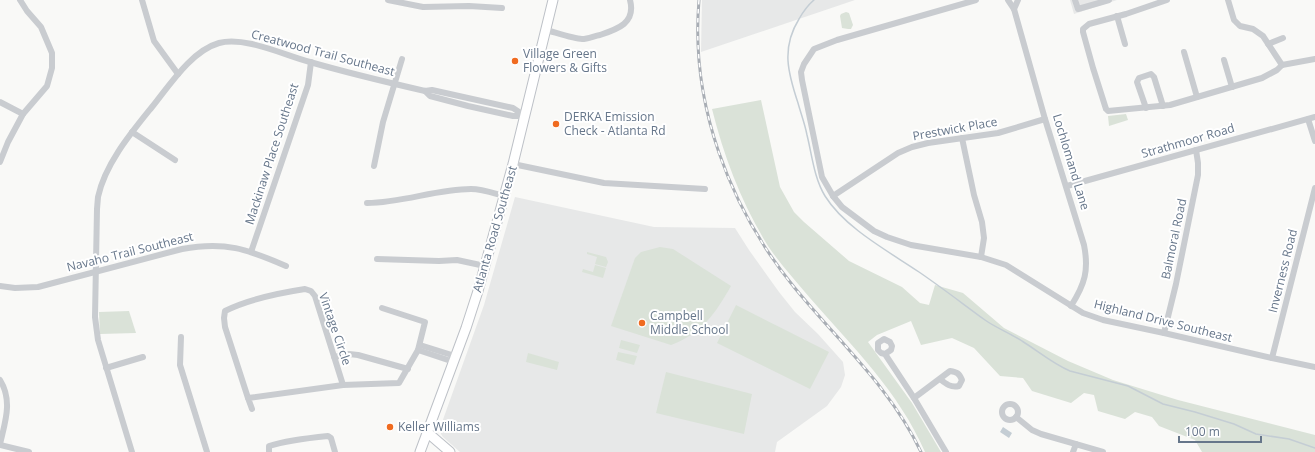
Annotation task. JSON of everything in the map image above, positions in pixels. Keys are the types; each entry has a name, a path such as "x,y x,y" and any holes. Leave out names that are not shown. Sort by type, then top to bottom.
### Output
{"main road":[{"name":"Atlanta Road Southeast","path":"420,452 472,310 513,164 553,0"},
{"path":"428,433 450,452"}],"street":[{"path":"0,162 8,142 23,114 47,86 52,68 52,53 41,27 27,11 20,0"},
{"path":"142,0 154,41 178,74"},
{"path":"388,0 423,7 469,6 502,8"},
{"path":"546,30 580,39 609,32 621,27 626,22 631,12 630,0"},
{"name":"Highland Drive Southeast","path":"976,0 837,40 814,49 804,64 801,72 802,80 822,177 833,196 842,207 874,231 886,237 911,245 981,257 1006,265 1071,306 1086,314 1103,320 1315,367"},
{"path":"1008,0 1014,9"},
{"path":"1014,9 1018,0"},
{"path":"1075,0 1078,9 1109,0"},
{"path":"1167,0 1089,24 1083,29 1092,68 1108,111 1163,106 1232,87 1270,74 1282,65 1315,59"},
{"path":"1228,0 1234,20 1240,26 1253,29 1263,36 1282,65"},
{"name":"Lochlomand Lane","path":"1014,9 1087,258 1087,272 1084,283 1071,306"},
{"path":"1117,16 1125,44"},
{"path":"1268,44 1283,38"},
{"name":"Creatwood Trail Southeast","path":"132,452 95,329 97,209 100,187 106,173 132,132 178,74 202,52 218,43 235,41 251,44 310,62 394,84 425,91 432,90 513,108 525,116"},
{"path":"1184,52 1197,97"},
{"path":"374,166 383,122 402,59"},
{"path":"1224,60 1232,87"},
{"name":"Mackinaw Place Southeast","path":"251,252 308,85 310,62"},
{"path":"1146,108 1137,82 1139,78 1151,74 1154,77 1163,106"},
{"path":"0,102 23,114"},
{"name":"Strathmoor Road","path":"1067,186 1315,117"},
{"name":"Prestwick Place","path":"833,196 898,153 912,147 998,133 1045,119"},
{"path":"1308,119 1315,141"},
{"path":"132,132 174,160"},
{"path":"962,138 974,195 982,222 984,238 981,257"},
{"name":"Balmoral Road","path":"1164,333 1176,284 1198,175 1196,150"},
{"path":"513,164 604,183 705,188"},
{"name":"Inverness Road","path":"1272,358 1315,188"},
{"path":"367,203 399,201 451,191 472,189 504,196"},
{"name":"Navaho Trail Southeast","path":"0,286 15,288 38,287 152,256 192,247 205,246 227,247 251,252 286,266"},
{"path":"377,259 439,261 457,260 484,266"},
{"name":"Vintage Circle","path":"252,409 225,327 224,318 225,311 264,298 295,290 305,289 311,291 315,296 343,385"},
{"path":"248,398 343,385 399,384 419,348 425,322 382,308"},
{"path":"181,337 180,366 207,452"},
{"path":"419,348 454,359"},
{"path":"334,357 349,354 358,355 408,369"},
{"path":"885,354 914,398 946,452"},
{"path":"106,368 143,357"},
{"path":"914,398 940,379"},
{"path":"0,380 6,391 8,406 0,445 29,452"},
{"path":"1016,417 1032,430 1041,434 1103,452"},
{"path":"269,452 269,446 277,443 289,440 328,436 331,438 335,452"},
{"path":"1073,452 1076,444"}],"shaded area":[{"path":"702,0 855,0 701,52"},
{"path":"1070,0 1117,0 1074,14"},
{"path":"846,12 849,13 853,25 851,29 842,28 840,16"},
{"path":"761,100 780,187 794,212 849,261 902,287 920,303 929,305 935,285 963,293 1004,328 1068,361 1113,380 1178,400 1315,435 1315,452 1202,452 1195,440 1159,426 1152,417 1135,412 1125,419 1098,411 1094,395 1084,393 1071,403 1032,391 1023,378 1000,376 974,348 952,338 921,345 911,321 877,335 868,342 912,403 941,452 925,452 902,409 874,370 810,298 773,253 750,214 742,197 722,145 712,109"},
{"path":"1126,114 1128,120 1109,126 1108,116"},
{"name":"Campbell Middle School","path":"515,197 654,227 735,228 779,292 795,312 818,334 843,362 845,375 841,387 827,406 777,442 775,452 460,452 443,437 440,428 484,305"},
{"path":"660,247 673,249 731,286 707,322 691,335 671,345 611,326 635,258 641,252"},
{"path":"587,252 606,257 608,262 606,267 595,264 597,257 587,254"},
{"path":"595,265 606,268 603,278 582,272 583,269 593,272"},
{"path":"736,305 829,352 810,389 717,343"},
{"path":"129,311 136,333 100,334 99,312"},
{"path":"621,340 640,345 637,353 619,348"},
{"path":"618,352 637,356 634,365 616,360"},
{"path":"528,353 559,362 557,370 526,362"},
{"path":"666,372 752,394 744,434 656,413"},
{"path":"1003,427 1012,433 1009,438 1000,432"}],"waterway":[{"path":"814,0 804,11 793,30 788,50 789,71 805,127 818,182 825,196 834,208 855,229 994,326 1017,338 1070,371 1128,386 1163,404 1234,424 1256,434 1289,439 1315,448"}],"railway":[{"path":"699,0 698,39 701,77 708,115 719,152 733,188 750,223 771,256 794,287 863,366 895,407 921,452"}],"place":[{"name":"Village Green Flowers & Gifts","path":"515,61"},
{"name":"DERKA Emission Check - Atlanta Rd","path":"556,124"},
{"name":"Campbell Middle School","path":"642,323"},
{"name":"Keller Williams","path":"390,427"}]}
